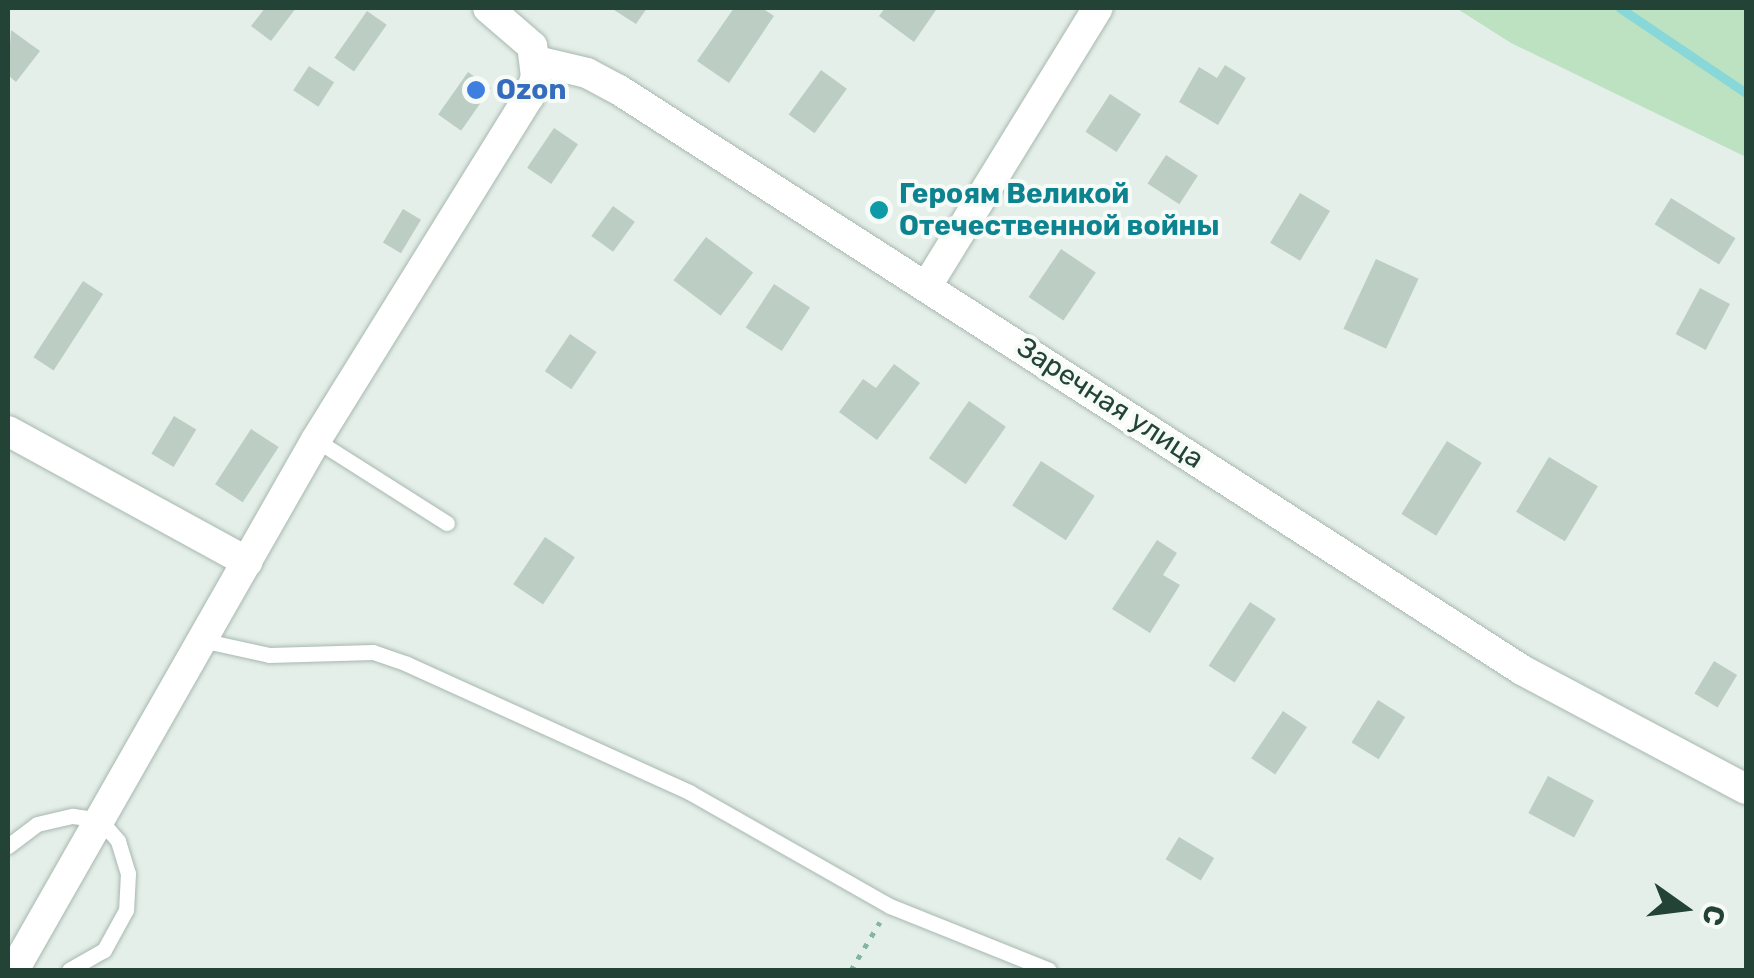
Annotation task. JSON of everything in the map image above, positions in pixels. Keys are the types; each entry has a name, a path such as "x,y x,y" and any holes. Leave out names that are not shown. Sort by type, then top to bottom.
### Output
{"street":[{"path":"928,284 1098,8"},
{"path":"14,970 316,440 529,97 536,60 522,32 495,9"},
{"name":"Заречная улица","path":"536,60 587,73 619,90 928,284 1522,670 1746,789"},
{"path":"8,430 247,562"}],"lane":[{"path":"316,440 447,523"},
{"path":"201,640 269,655 373,652 407,664 689,792 890,906 1049,970"},
{"path":"8,846 37,824 73,816 100,820 118,841 128,873 126,910 104,950 69,970"}],"path":[{"path":"851,970 890,906"}],"green space":[{"path":"1456,8 1746,8 1746,157 1511,43"}],"building":[{"path":"265,8 296,8 271,41 251,26"},
{"path":"611,8 647,8 636,24"},
{"path":"734,8 762,8 774,16 729,83 697,61"},
{"path":"885,8 936,10 914,42 879,16"},
{"path":"367,11 387,25 354,71 334,58"},
{"path":"11,30 40,51 16,82 8,75"},
{"path":"1225,65 1246,78 1218,125 1179,102 1199,67 1217,78"},
{"path":"309,66 334,82 318,107 293,90"},
{"path":"821,70 847,89 815,133 789,114"},
{"path":"468,72 491,88 461,131 438,115"},
{"path":"1110,94 1141,114 1117,152 1085,132"},
{"path":"554,128 578,144 551,184 527,168"},
{"path":"1166,155 1198,176 1179,204 1147,184"},
{"path":"1300,193 1330,211 1300,261 1270,243"},
{"path":"1671,198 1735,238 1719,265 1655,224"},
{"path":"613,206 635,222 613,252 591,236"},
{"path":"403,209 421,220 401,253 383,242"},
{"path":"706,237 753,273 721,316 674,280"},
{"path":"1061,249 1096,272 1063,321 1029,297"},
{"path":"1376,259 1419,279 1386,349 1343,329"},
{"path":"83,281 103,294 54,370 33,357"},
{"path":"774,284 810,307 782,351 746,328"},
{"path":"1700,288 1730,304 1706,350 1676,334"},
{"path":"570,334 597,352 571,389 545,371"},
{"path":"894,364 920,383 877,440 839,412 863,379 876,388"},
{"path":"969,401 1006,427 966,484 929,458"},
{"path":"174,416 196,429 174,467 151,454"},
{"path":"251,429 279,447 243,502 215,484"},
{"path":"1447,441 1482,463 1436,536 1401,514"},
{"path":"1549,457 1598,486 1565,541 1516,512"},
{"path":"1041,461 1095,496 1066,540 1012,505"},
{"path":"545,537 575,557 543,604 513,584"},
{"path":"1157,540 1177,553 1163,575 1180,585 1150,633 1112,609"},
{"path":"1250,602 1276,619 1235,683 1209,666"},
{"path":"1714,661 1737,675 1718,707 1694,694"},
{"path":"1378,700 1405,717 1379,759 1352,742"},
{"path":"1283,711 1307,727 1275,774 1251,758"},
{"path":"1548,776 1594,800 1574,837 1528,813"},
{"path":"1179,837 1214,858 1201,880 1166,859"}],"waterway":[{"path":"1620,8 1746,93"}],"place":[{"name":"Ozon","path":"476,90"},
{"name":"Героям Великой Отечественной войны","path":"879,210"}]}
